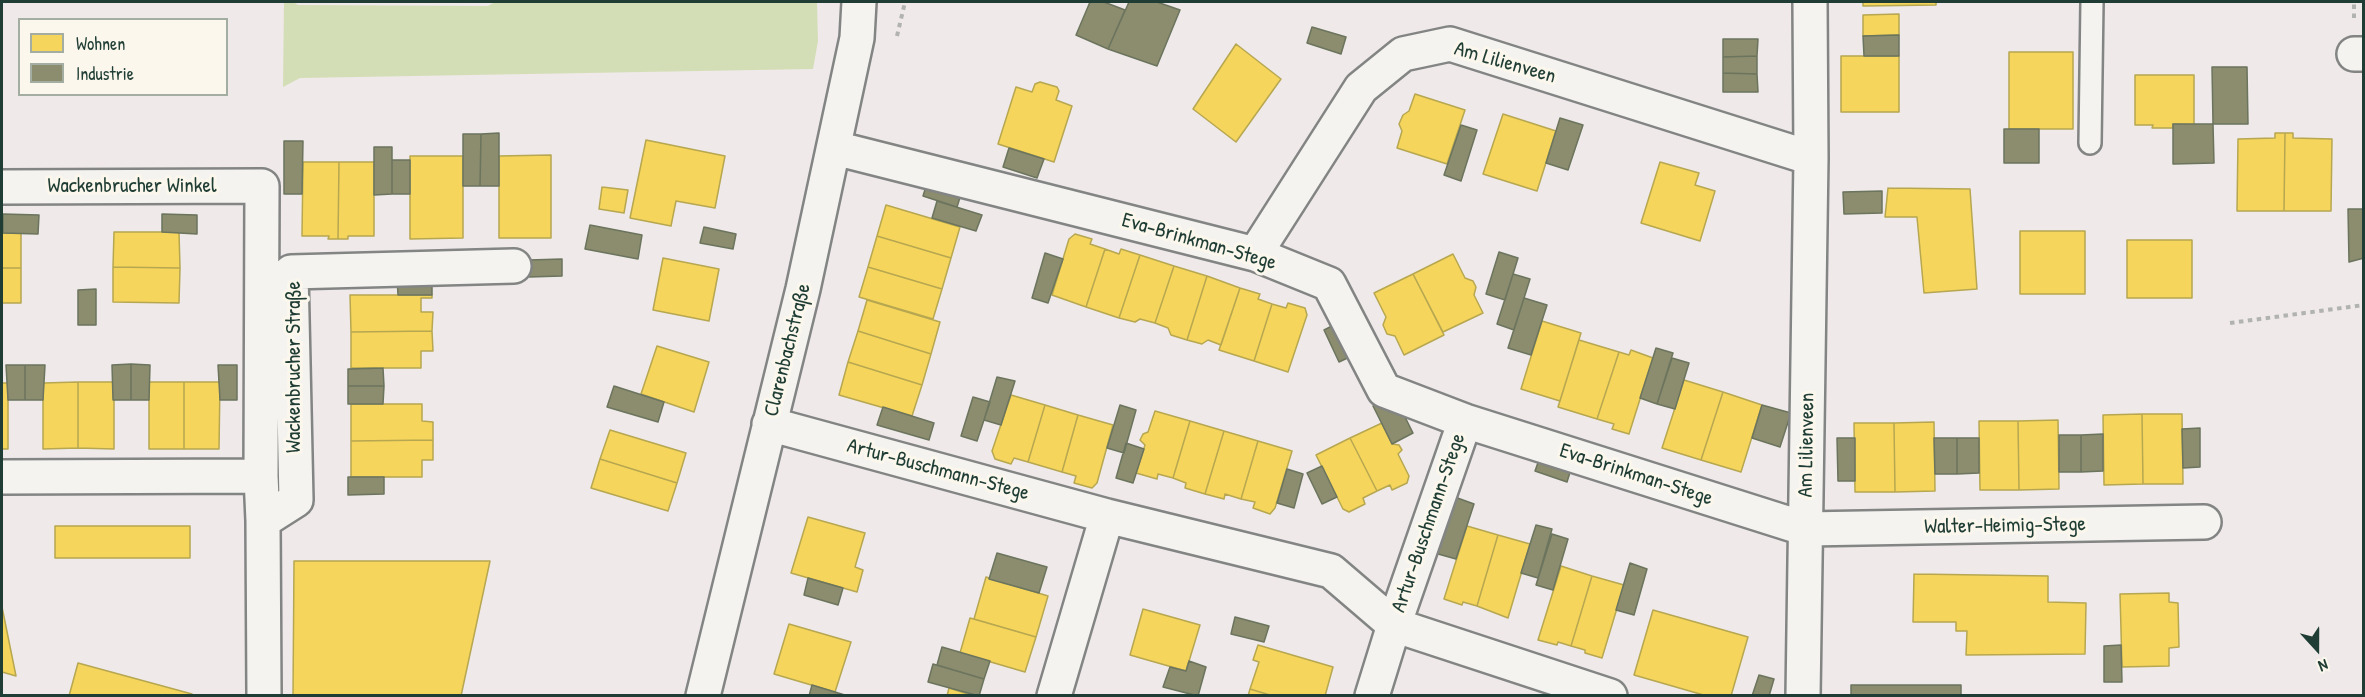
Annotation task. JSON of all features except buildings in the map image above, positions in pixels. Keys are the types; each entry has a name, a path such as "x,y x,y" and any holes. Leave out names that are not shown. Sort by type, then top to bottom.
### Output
{"street":[{"name":"Clarenbachstraße","path":"703,696 835,148 857,38 860,2"},
{"name":"Am Lilienveen","path":"1803,696 1810,2"},
{"name":"Am Lilienveen","path":"1256,254 1361,88 1403,54 1450,44 1810,158"},
{"name":"Eva-Brinkman-Stege","path":"835,148 1256,254 1329,284 1384,390 1465,421 1806,529"},
{"name":"Wackenbrucher Winkel","path":"2,187 262,186"},
{"name":"Wackenbrucher Straße","path":"262,186 261,476 264,696"},
{"name":"Wackenbrucher Straße","path":"263,521 296,500 291,272 514,266"},
{"name":"Artur-Buschmann-Stege","path":"1372,696 1394,625 1465,421"},
{"name":"Artur-Buschmann-Stege","path":"769,424 1107,516 1331,571 1394,625 1610,696"},
{"path":"2,477 261,476"},
{"path":"1054,696 1107,516"},
{"name":"Walter-Heimig-Stege","path":"1806,529 2204,522"}],"lane":[{"path":"2090,144 2092,2"}],"path":[{"path":"2230,322 2364,305"}],"green space":[{"path":"284,2 293,2 298,5 488,6 495,2 817,2 818,41 813,69 300,78 283,87"}]}
